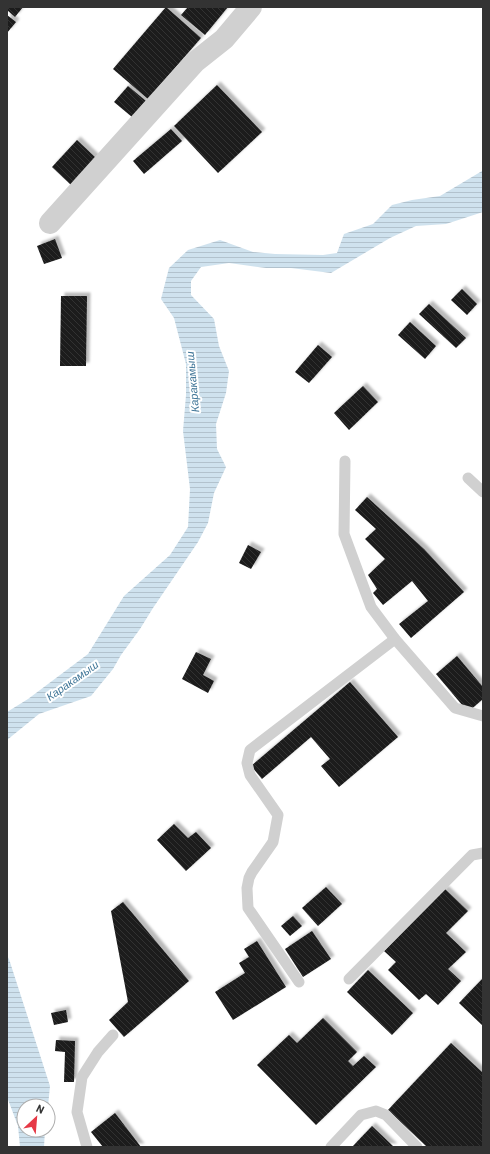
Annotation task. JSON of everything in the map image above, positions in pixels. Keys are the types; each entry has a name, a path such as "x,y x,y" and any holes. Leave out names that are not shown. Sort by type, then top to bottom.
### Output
{"street":[{"path":"50,223 195,62 224,39 251,7"}],"lane":[{"path":"345,461 344,534 371,607 395,639 455,708 483,716"},
{"path":"468,478 483,492"},
{"path":"300,982 248,908 247,888 249,878 274,842 278,815 250,775 248,762 250,750 395,639"},
{"path":"349,979 472,855 483,853"},
{"path":"87,1147 77,1112 82,1078 98,1052 113,1035"},
{"path":"333,1146 361,1115 376,1111 386,1115 417,1147"}],"water":[{"name":"Каракамыш","path":"482,171 483,212 446,224 416,226 390,238 331,273 291,268 266,268 229,263 201,267 191,281 191,295 214,319 219,346 229,371 226,393 216,424 217,449 226,467 214,493 208,523 198,542 113,669 91,696 39,714 7,740 7,712 28,699 88,654 124,596 170,555 188,527 190,489 183,431 186,395 186,364 174,318 161,299 169,268 188,250 220,240 253,252 323,255 337,253 344,234 373,224 392,205 412,200 440,196"},
{"path":"7,956 50,1086 49,1098 16,1098 16,1121 7,1097"},
{"path":"19,1138 45,1138 44,1147 20,1147"}],"building":[{"path":"7,7 23,7 15,17 7,10"},
{"path":"166,7 201,38 148,99 113,69"},
{"path":"188,7 228,7 205,35 181,15"},
{"path":"7,15 16,22 7,33"},
{"path":"217,85 262,132 218,173 174,126"},
{"path":"128,86 146,101 132,117 114,102"},
{"path":"171,129 182,141 144,174 133,161"},
{"path":"77,140 97,159 72,186 52,167"},
{"path":"55,239 62,258 44,264 37,246"},
{"path":"462,289 477,304 467,315 451,300"},
{"path":"61,296 87,296 86,366 60,366"},
{"path":"429,304 466,338 456,348 419,314"},
{"path":"410,322 436,346 425,359 398,335"},
{"path":"318,345 332,357 309,383 295,372"},
{"path":"363,386 378,402 349,430 334,413"},
{"path":"367,497 424,549 464,592 411,638 399,624 428,601 412,581 383,605 373,593 377,589 368,575 385,559 365,539 376,529 355,510"},
{"path":"248,545 261,552 251,569 239,563"},
{"path":"196,652 211,659 203,675 214,681 208,693 182,679"},
{"path":"457,656 483,687 483,699 468,712 436,674"},
{"path":"350,682 398,737 339,787 321,766 330,759 311,737 262,779 251,766"},
{"path":"174,824 188,838 196,832 211,848 186,871 157,840"},
{"path":"326,887 342,904 318,926 302,908"},
{"path":"445,889 468,911 446,933 466,952 448,969 461,981 438,1005 426,994 419,1000 388,970 396,962 384,951"},
{"path":"123,902 189,981 124,1037 109,1020 128,1002 111,911"},
{"path":"293,916 302,926 290,936 281,926"},
{"path":"312,931 331,959 303,977 285,949"},
{"path":"257,941 286,987 233,1020 215,992 245,973 239,963 249,957 244,949"},
{"path":"368,970 413,1013 392,1035 347,992"},
{"path":"483,978 483,1026 459,1003"},
{"path":"66,1010 68,1022 54,1025 51,1013"},
{"path":"323,1018 357,1052 348,1061 353,1066 364,1056 376,1067 316,1125 257,1065 289,1035 297,1043"},
{"path":"56,1040 75,1041 74,1082 64,1082 65,1052 55,1051"},
{"path":"451,1043 483,1073 483,1147 427,1147 388,1110"},
{"path":"115,1113 141,1147 103,1147 91,1132"},
{"path":"372,1126 394,1147 352,1147"}]}
